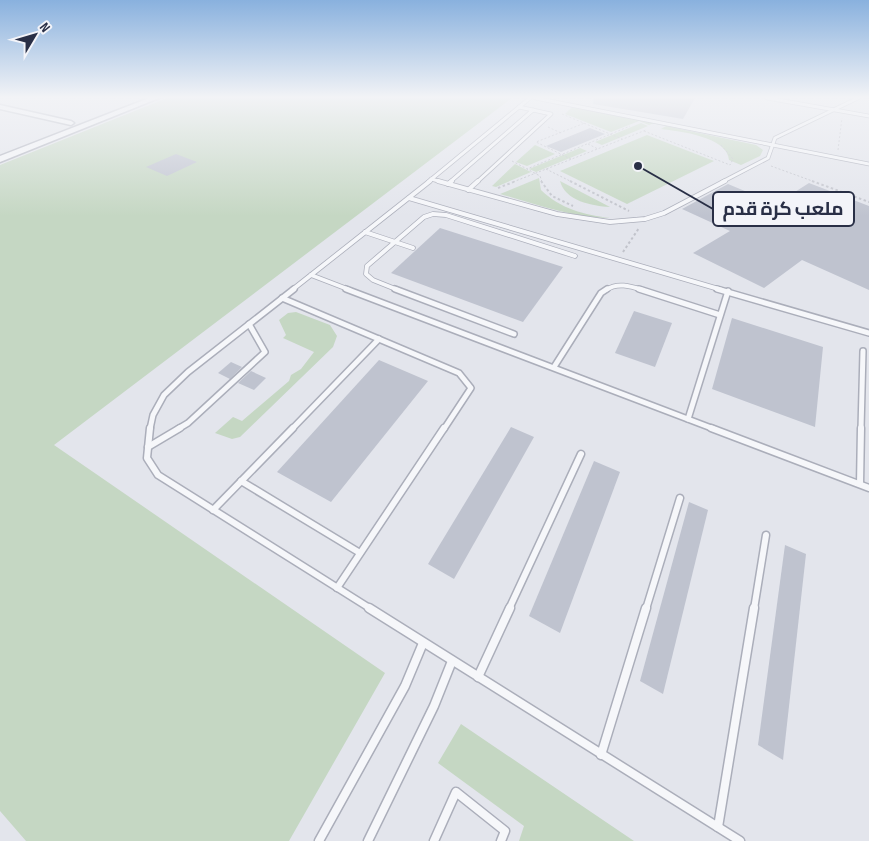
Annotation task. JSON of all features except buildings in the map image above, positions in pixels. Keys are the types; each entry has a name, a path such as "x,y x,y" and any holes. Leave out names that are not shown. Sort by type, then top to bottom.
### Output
{"street":[{"path":"0,150 34,137"},
{"path":"0,159 56,137"}],"lane":[{"path":"483,137 432,180 188,372 164,395 154,415 147,458 158,475 740,841"},
{"path":"448,184 502,137"},
{"path":"468,190 526,137"},
{"path":"728,137 869,164"},
{"path":"432,180 579,220 614,223 645,219 664,213 744,171 768,158 777,137"},
{"path":"409,198 869,333"},
{"path":"514,334 373,280 366,274 367,266 424,217 433,214 446,215 575,256"},
{"path":"365,232 413,248"},
{"path":"311,275 869,488"},
{"path":"554,367 601,293 611,286 628,285 720,315"},
{"path":"688,419 728,291"},
{"path":"282,298 459,373 471,388 337,588"},
{"path":"148,447 188,423 265,352 249,324"},
{"path":"213,510 379,339"},
{"path":"860,484 863,351"},
{"path":"478,678 581,454"},
{"path":"241,481 360,553"},
{"path":"601,755 680,498"},
{"path":"718,827 766,535"},
{"path":"318,841 405,686 424,643"},
{"path":"368,841 434,706 452,661"},
{"path":"434,841 456,792 505,830 501,841"}],"path":[{"path":"549,137 536,142 571,159"},
{"path":"527,169 603,137"},
{"path":"618,137 622,139"},
{"path":"483,194 627,137"},
{"path":"659,137 744,171"},
{"path":"837,158 840,137"},
{"path":"587,144 598,149"},
{"path":"512,161 540,176 542,184 554,197 574,207"},
{"path":"760,162 869,202"},
{"path":"546,169 635,214 625,214"},
{"path":"619,259 645,219"}],"green space":[{"path":"69,137 460,137 54,445 385,673 289,841 26,841 0,811 0,165"},
{"path":"607,137 621,137 602,145 595,142"},
{"path":"642,137 653,137 714,161 627,204 560,171"},
{"path":"702,137 719,137 756,145 763,150 760,156 741,165 729,160 727,152 712,141"},
{"path":"535,145 555,154 527,166 516,162"},
{"path":"580,148 587,151 536,172 529,169"},
{"path":"515,164 531,172 496,187 492,186"},
{"path":"539,178 541,190 557,202 582,213 611,218 569,213 500,194"},
{"path":"560,181 610,207 588,204 573,198 563,188"},
{"path":"296,312 330,325 337,336 333,347 240,437 232,439 215,433 233,417 242,421 289,381 291,375 301,369 314,352 283,338 286,335 279,320 288,313"},
{"path":"461,724 634,841 519,841 524,826 438,763"}],"place":[{"name":"ملعب كرة قدم","path":"638,166"}]}
